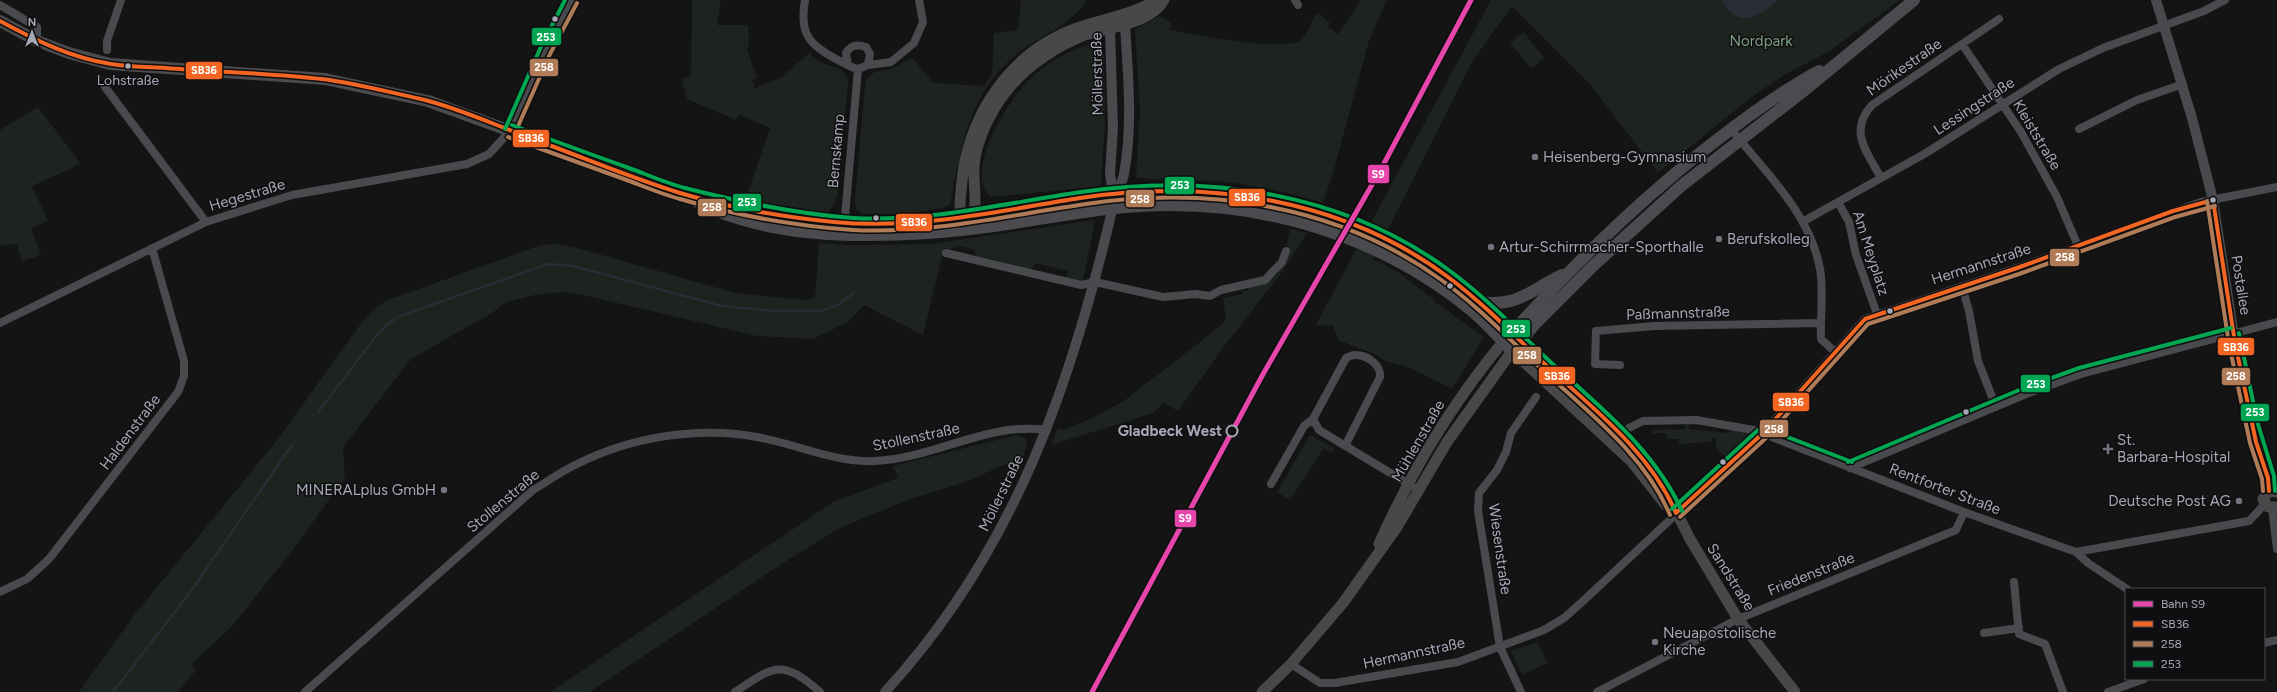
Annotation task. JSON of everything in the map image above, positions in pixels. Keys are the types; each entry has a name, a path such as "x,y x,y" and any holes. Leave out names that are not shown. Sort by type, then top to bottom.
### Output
{"main road":[{"path":"1157,0 1115,17 1064,33 1022,61 1005,78 984,108 969,141 963,168 960,217 968,228 974,215 974,164 980,143 996,107 1009,88 1040,59 1061,46 1086,35 1124,25 1153,11 1164,0"},
{"path":"1503,342 1517,336 1681,186 1841,60 1914,0"},
{"name":"Sandstraße","path":"0,21 37,41 69,53 110,64 325,79 428,101 682,194 698,204 765,224 844,235 907,234 968,228 1084,212 1157,204 1199,204 1256,211 1333,232 1371,248 1403,265 1471,310 1512,351 1632,462 1665,504 1676,513"},
{"path":"1512,351 1517,336 1568,272 1659,186 1731,129 1794,84 1841,60"},
{"name":"Sandstraße","path":"682,194 701,196 744,208 787,217 893,224 960,217 1111,194 1172,190 1209,191 1247,195 1319,212 1341,220 1406,250 1431,265 1479,302 1517,336 1634,449 1665,489 1701,559 1738,619 1795,692"},
{"path":"1479,302 1503,303 1514,301 1568,272"},
{"name":"Mühlenstraße","path":"1371,563 1388,525 1439,432 1461,398 1503,342"},
{"name":"Mühlenstraße","path":"1291,664 1343,603 1397,527 1455,431 1512,351"},
{"path":"2271,506 2265,494 2273,491"},
{"path":"1262,692 1291,664"}],"street":[{"path":"107,50 106,41 121,0"},
{"name":"Hegestraße","path":"0,322 206,222 292,195 467,164 489,154 510,131 545,51 572,0"},
{"path":"805,0 803,14 804,25 812,43 819,50 858,69 868,65 890,62 914,43 922,22 919,0"},
{"name":"Postallee","path":"2156,0 2183,84 2213,200 2233,334 2252,422 2273,491"},
{"name":"Lessingstraße","path":"1804,221 1926,153 2040,79 2078,59 2102,48 2204,11 2225,0"},
{"path":"0,5 36,27 37,41"},
{"name":"Möllerstraße","path":"885,692 926,645 982,564 1024,484 1047,430 1094,282 1114,200 1124,175 1128,125 1124,25 1115,17 1110,29 1113,128 1110,174 1114,200"},
{"name":"Mörikestraße","path":"1881,178 1862,141 1861,122 1866,112 1872,105 1999,19"},
{"name":"Kleiststraße","path":"1962,44 2021,132 2045,174 2078,246"},
{"path":"848,65 846,53 850,47 858,45 866,47 870,54 868,65"},
{"name":"Bernskamp","path":"844,235 858,69"},
{"path":"2079,129 2137,100 2183,84"},
{"path":"105,87 206,222"},
{"path":"1731,129 1804,221 1814,246 1820,271 1821,339 1835,352"},
{"name":"Hermannstraße","path":"1291,664 1320,683 1334,683 1458,662 1544,630 1564,618 1762,434 1860,323 1877,314 2078,246 2173,211 2213,200 2277,187"},
{"name":"Am Meyplatz","path":"1838,202 1850,222 1856,255 1877,314"},
{"name":"Haldenstraße","path":"0,592 27,579 49,559 178,392 184,376 184,361 152,248"},
{"path":"946,253 1082,285 1094,282 1150,295 1210,296 1221,290 1266,280 1282,262 1286,251"},
{"path":"1962,286 1970,311 1978,361 1996,407"},
{"path":"1850,468 1996,407 2081,374 2277,322"},
{"name":"Paßmannstraße","path":"1620,365 1595,364 1596,331 1654,326 1820,323"},
{"path":"1271,484 1304,426 1313,419 1346,358 1356,355 1376,363 1380,371 1380,377 1345,446"},
{"name":"Wiesenstraße","path":"1521,692 1500,647 1480,524 1479,493 1503,458 1511,433 1536,397"},
{"path":"1313,419 1319,430 1420,491"},
{"name":"Rentforter Straße","path":"1629,428 1643,421 1696,420 1732,425 1762,434 1964,512 2076,552 2088,563 2126,588"},
{"name":"Stollenstraße","path":"305,692 533,490 575,465 619,447 682,434 718,432 758,437 835,458 876,461 909,456 1013,429 1031,428 1047,430"},
{"path":"2076,552 2249,520 2271,506 2277,549"},
{"name":"Friedenstraße","path":"1597,692 1738,619 1956,530 1964,512"},
{"path":"2014,582 2019,634 2045,644 2063,692"},
{"path":"1984,633 2019,628"},
{"path":"2265,643 2277,640"},
{"path":"735,692 765,672 774,669 791,671 800,675 820,692"},
{"path":"2108,692 2141,680"}],"green space":[{"path":"692,0 721,0 717,25 748,25 749,43 747,49 757,78 752,80 755,88 780,78 809,53 822,63 839,68 845,73 848,83 838,194 834,205 828,212 782,210 745,201 770,128 739,114 736,120 687,99 682,79 691,76"},
{"path":"1021,0 1087,0 1081,9 1055,30 1018,53 1002,68 989,85 978,103 963,142 950,205 928,211 896,214 863,214 856,209 855,200 865,84 869,76 872,73 893,68 912,57 933,83 984,86 992,74 994,33 1018,30"},
{"path":"1361,0 1387,0 1369,41 1333,173 1323,203 1285,192 1228,182 1136,178 1140,109 1135,29 1160,16 1171,23 1170,30 1239,42 1260,44 1293,43 1302,39 1317,12 1330,23 1328,27 1338,34"},
{"name":"Nordpark","path":"1491,0 1900,0 1828,52 1784,75 1753,96 1658,173 1590,84 1512,6 1472,62 1373,259 1399,273 1436,301 1435,302 1484,337 1452,389 1408,367 1385,361 1377,355 1338,340 1333,325 1315,326"},
{"path":"1524,32 1544,58 1531,69 1510,43"},
{"path":"1090,44 1099,46 1104,55 1105,123 1101,186 991,197 983,186 982,172 985,155 991,138 1010,104 1028,81 1042,69 1065,54"},
{"path":"38,107 81,164 32,186 48,221 31,228 41,255 22,261 17,244 0,246 0,130"},
{"path":"1095,220 1083,281 1066,278 1068,271 1035,263 1032,269 976,255 973,249 958,246 952,249 944,248 923,335 864,305 848,322 813,339 757,336 579,294 563,292 535,295 506,302 492,313 411,359 343,447 345,478 291,552 233,625 192,664 196,670 178,692 79,692 135,614 278,439 362,322 374,309 388,300 541,245 556,244 574,247 735,293 805,300 815,298 819,243 851,245 930,244"},
{"path":"1290,229 1307,233 1280,275 1222,349 1178,411 1163,403 1153,413 1051,445 1058,427 1063,430 1097,416 1125,400 1214,331 1226,320 1223,298 1243,294 1242,291 1249,290 1249,287 1270,280 1280,272 1289,251 1287,244"},
{"path":"1685,423 1689,423 1689,429 1729,433 1731,427 1752,432 1725,457 1716,447 1716,438 1712,437 1712,442 1679,444 1679,439 1667,439 1665,433 1656,433 1652,435 1653,430 1685,429"},
{"path":"1017,435 1025,438 1027,445 1022,460 1013,461 963,483 910,499 840,528 783,563 590,692 550,692 835,501 898,478 893,466"},
{"path":"1310,435 1335,449 1333,453 1324,448 1290,500 1277,492"},
{"path":"1537,642 1548,663 1522,675 1511,651"}],"shaded area":[{"path":"1721,0 1778,0 1763,12 1755,16 1741,18 1728,9"}],"waterway":[{"path":"318,412 380,331 397,317 548,264 573,266 722,306 774,311 821,311 838,305 855,292"},
{"path":"113,692 191,591 292,445"}],"rail line":[{"name":"S9","path":"1092,692 1262,376 1381,169 1471,0"}],"transit line":[{"name":"253","path":"505,129 540,49 565,0"},
{"name":"258","path":"515,133 550,54 577,3"},
{"name":"SB36","path":"0,21 26,35 68,53 111,64 283,75 322,79 359,85 421,99 464,112 625,174 680,193 756,211 795,217 865,224 927,221 957,218 1080,198 1128,193 1176,191 1224,194 1272,201 1318,212 1364,229 1407,250 1448,277 1471,296 1596,410 1633,447 1650,468 1676,513"},
{"name":"253","path":"512,125 678,186 768,207 810,214 853,218 911,217 968,211 1081,192 1129,187 1178,185 1226,188 1274,195 1321,207 1366,223 1409,244 1450,271 1475,291 1601,408 1638,445 1670,488 1682,511"},
{"name":"258","path":"508,137 680,199 722,210 809,226 853,230 911,229 970,223 1086,204 1132,199 1179,198 1225,200 1270,207 1315,218 1359,234 1400,254 1440,279 1465,298 1591,414 1628,451 1658,492 1670,515"},
{"name":"SB36","path":"2213,200 2235,343 2256,442 2268,478 2269,491"},
{"name":"SB36","path":"1676,513 1762,434 1865,319 2017,268 2173,211 2213,200"},
{"name":"258","path":"2207,201 2229,344 2250,443 2262,479 2263,491"},
{"name":"258","path":"1680,517 1766,438 1868,324 2019,274 2175,217 2215,206"},
{"name":"253","path":"1848,462 2024,388 2079,368 2231,328"},
{"name":"253","path":"2239,333 2257,421 2274,476 2275,491"},
{"name":"253","path":"1764,428 1852,462"},
{"name":"253","path":"1672,509 1758,430"}],"place":[{"name":"Lohstraße","path":"128,66"},
{"name":"Heisenberg-Gymnasium","path":"1535,157"},
{"name":"Berufskolleg","path":"1719,239"},
{"name":"Artur-Schirrmacher-Sporthalle","path":"1491,247"},
{"name":"Gladbeck West","path":"1232,431"},
{"name":"St. Barbara-Hospital","path":"2108,449"},
{"name":"MINERALplus GmbH","path":"444,490"},
{"name":"Deutsche Post AG","path":"2239,501"},
{"name":"Neuapostolische Kirche","path":"1655,642"}]}
